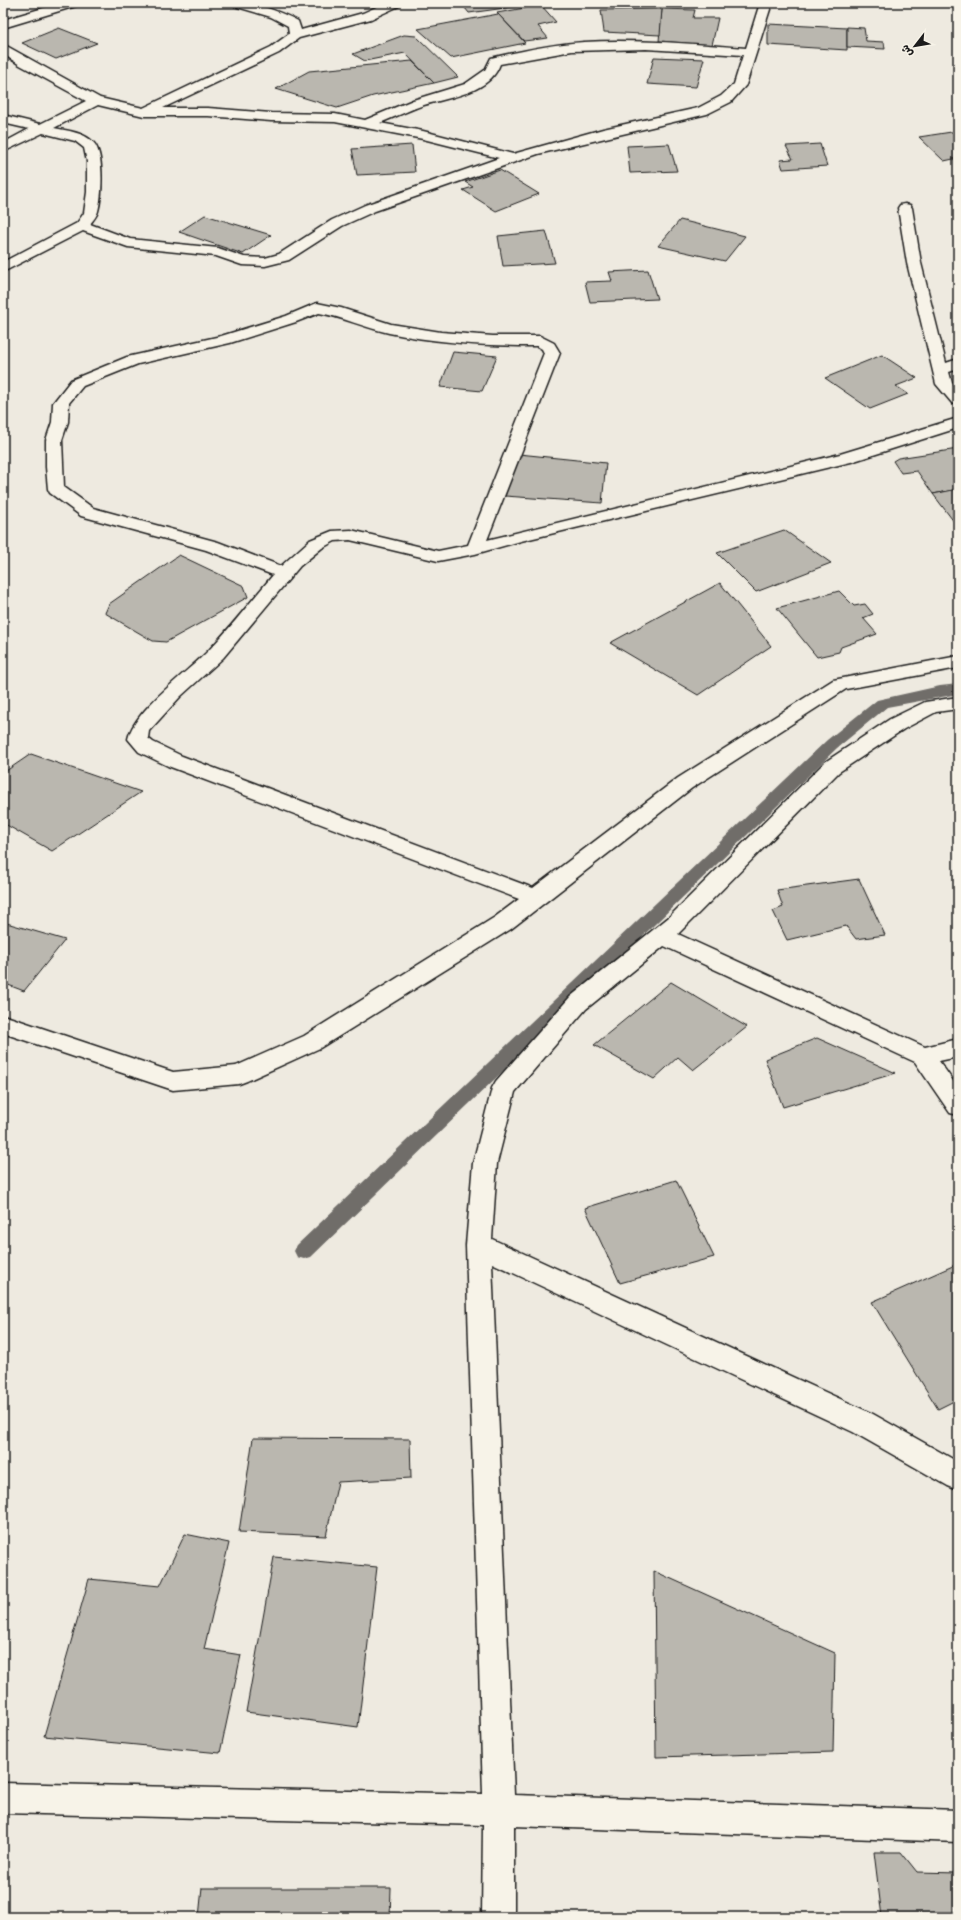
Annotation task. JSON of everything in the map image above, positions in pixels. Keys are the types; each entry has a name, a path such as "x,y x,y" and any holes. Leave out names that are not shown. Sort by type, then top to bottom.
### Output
{"street":[{"path":"28,3 38,14"},
{"path":"3,24 72,3"},
{"path":"238,3 275,14 294,24 295,35"},
{"path":"144,112 275,50 295,35 367,16 395,3"},
{"path":"82,226 128,243 218,252 242,261 265,262 284,257 338,223 370,208 533,151 603,133 702,111 726,99 740,85 766,3"},
{"path":"366,124 418,102 470,86 491,72 495,61 536,52 582,46 642,46 751,52"},
{"path":"3,48 24,62 96,101 144,112 208,112 271,117 335,118 423,135 514,158"},
{"path":"3,148 96,101"},
{"path":"3,119 80,138 90,146 94,162 93,205 91,213 82,226 3,268"},
{"path":"905,208 919,286 940,370 944,384 958,400"},
{"path":"284,573 212,546 87,512 56,489 54,440 60,422 61,403 77,382 133,360 226,340 317,308 336,311 388,328 440,337 493,341 540,341 549,346 552,353 475,549"},
{"path":"940,370 958,364"},
{"path":"537,898 175,761 146,747 138,739 140,729 173,692 216,654 294,562 316,544 332,536 351,535 378,543 438,556 475,549 516,537 845,458 958,423"},
{"path":"3,1024 173,1081 239,1075 312,1042 503,923 684,783 840,684 958,662"},
{"path":"498,1917 499,1810 479,1245 485,1163 504,1088 578,1003 676,923 832,767 897,724 932,706 958,703"},
{"path":"661,935 923,1056 958,1106"},
{"path":"923,1056 958,1048"},
{"path":"479,1245 864,1423 958,1477"},
{"path":"3,1798 499,1810 958,1826"}],"building":[{"path":"461,3 526,3 527,5 469,13"},
{"path":"541,5 556,22 538,26 548,38 524,41 497,13"},
{"path":"662,9 695,10 693,18 718,18 712,45 659,41"},
{"path":"662,9 660,35 604,32 601,10"},
{"path":"498,14 525,43 451,58 418,29"},
{"path":"768,24 847,28 847,50 768,45"},
{"path":"847,27 864,28 866,41 884,42 885,49 847,47"},
{"path":"59,28 97,43 56,59 22,43"},
{"path":"404,35 416,36 458,77 434,83 405,53 365,61 353,54"},
{"path":"654,57 704,59 696,87 647,84"},
{"path":"412,61 434,83 373,96 337,108 276,89 309,71"},
{"path":"958,131 958,158 944,161 919,137"},
{"path":"669,144 677,171 630,173 627,146"},
{"path":"820,144 827,166 783,169 780,160 793,159 786,146"},
{"path":"412,145 415,172 357,175 352,149"},
{"path":"500,170 539,194 496,211 463,190 473,187 465,182"},
{"path":"205,215 271,235 243,254 179,232"},
{"path":"680,220 745,236 725,261 658,246"},
{"path":"546,231 555,263 503,266 498,236"},
{"path":"648,270 657,299 590,302 585,282 612,281 609,272"},
{"path":"453,352 497,356 482,391 440,387"},
{"path":"882,355 917,378 896,386 908,394 870,409 825,378"},
{"path":"958,449 958,489 933,494 917,471 901,473 893,461 898,458"},
{"path":"519,454 606,463 602,503 505,496"},
{"path":"958,489 958,527 933,494"},
{"path":"784,530 831,563 756,592 717,553"},
{"path":"179,555 244,586 248,597 166,642 153,641 105,613 109,604"},
{"path":"720,583 771,646 698,695 610,643"},
{"path":"839,591 854,606 865,604 873,614 863,618 877,634 841,647 839,652 817,657 777,608"},
{"path":"31,754 141,792 52,851 3,823 3,773"},
{"path":"859,879 885,935 856,939 846,926 787,940 773,911 783,907 777,890"},
{"path":"3,922 65,940 24,991 3,983"},
{"path":"671,982 747,1027 693,1070 678,1057 654,1079 594,1045"},
{"path":"817,1038 896,1073 783,1107 765,1059"},
{"path":"676,1180 714,1257 620,1283 585,1208"},
{"path":"955,1265 958,1270 958,1399 938,1409 872,1302"},
{"path":"253,1438 410,1439 411,1478 338,1482 326,1536 239,1532"},
{"path":"185,1534 229,1543 204,1649 241,1655 220,1753 44,1736 89,1579 160,1586"},
{"path":"274,1557 377,1567 358,1727 246,1712"},
{"path":"654,1571 835,1653 833,1752 656,1757"},
{"path":"874,1852 901,1852 917,1872 958,1873 958,1917 882,1917"},
{"path":"202,1888 391,1888 390,1917 199,1917"}],"waterway":[{"path":"304,1251 832,744 882,703 940,691 958,689"}]}
